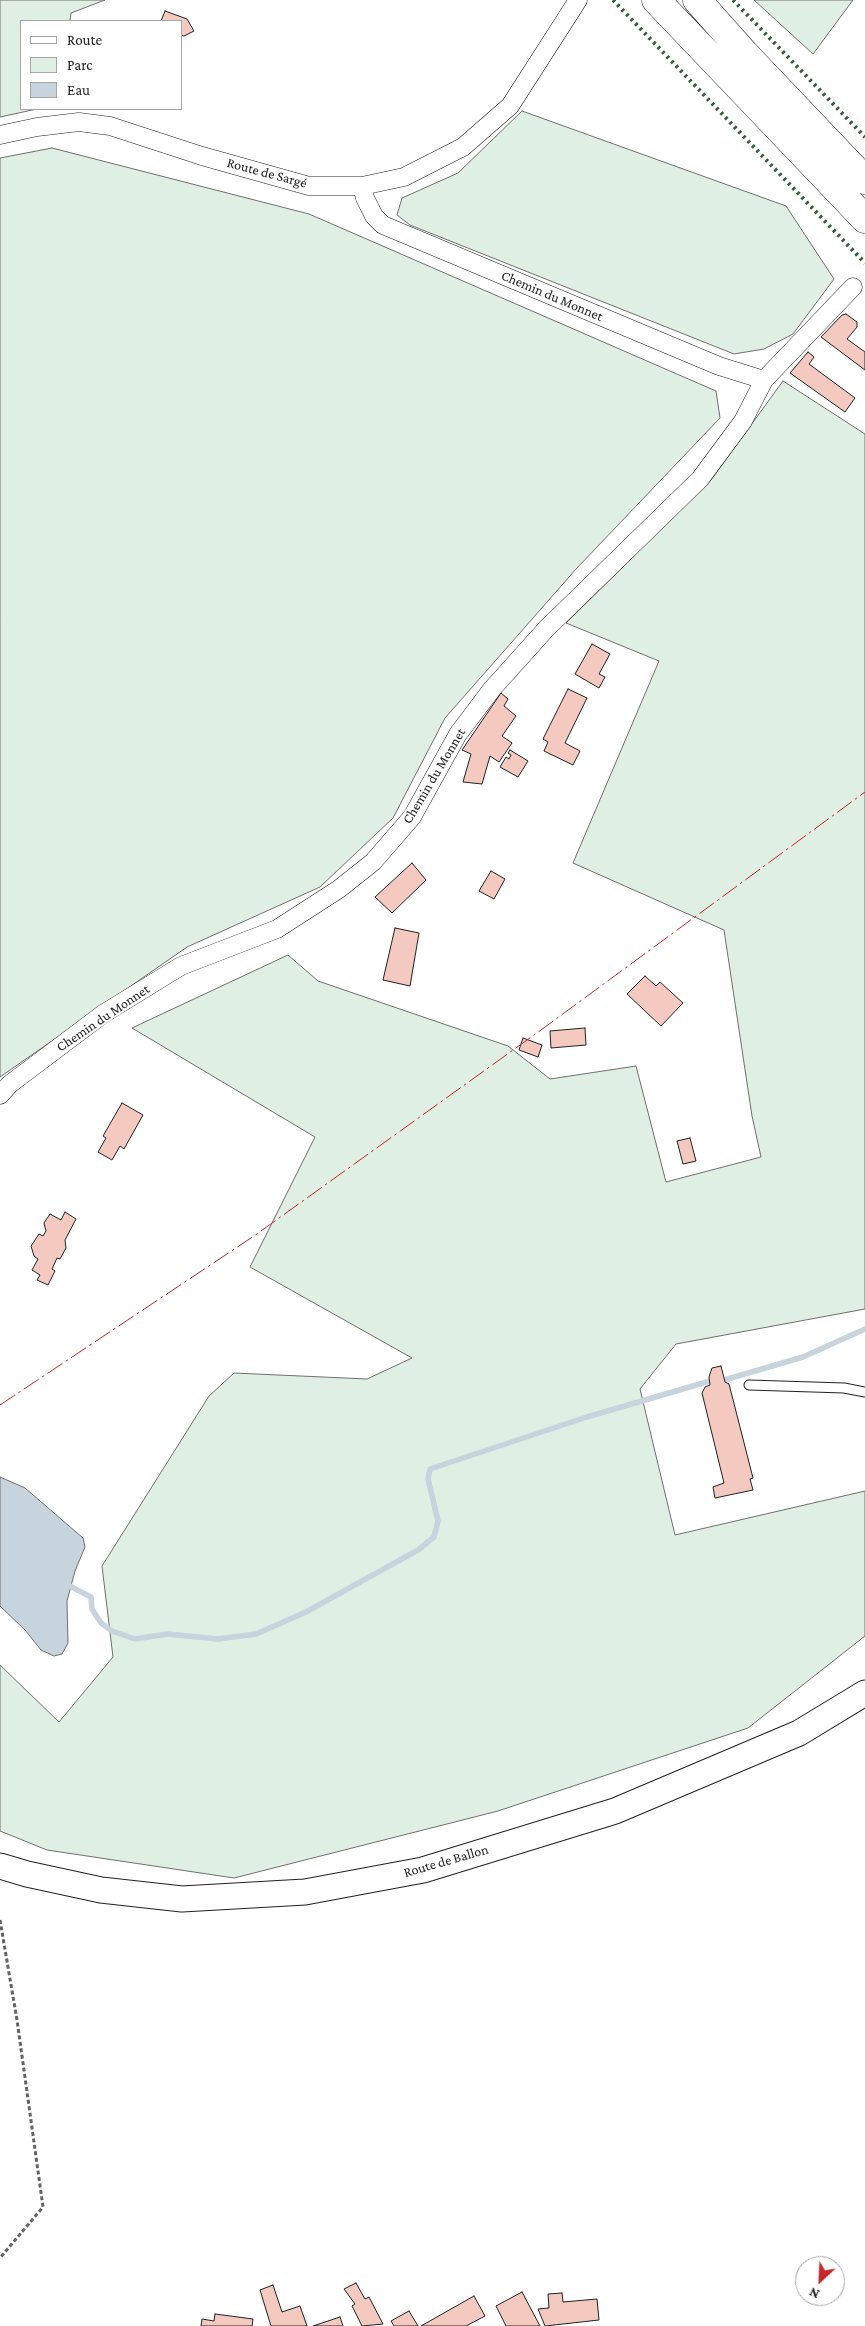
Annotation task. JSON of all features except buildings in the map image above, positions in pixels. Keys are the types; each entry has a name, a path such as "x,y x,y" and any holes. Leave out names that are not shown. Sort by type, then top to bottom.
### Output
{"highway":[{"path":"656,0 865,219"},
{"path":"697,0 745,54 865,180"}],"main road":[{"name":"Route de Ballon","path":"0,1866 27,1874 101,1890 182,1899 305,1892 423,1870 615,1811 799,1733 865,1692"}],"street":[{"name":"Route de Sargé","path":"0,134 79,122 110,126 202,156 309,186 362,186 404,177 463,147 510,106 578,0"},
{"name":"Chemin du Monnet","path":"362,186 374,216 383,225 719,366 764,380"},
{"name":"Chemin du Monnet","path":"0,1095 10,1084 103,1014 181,966 277,928 339,889 373,862 412,817 458,734 492,689 546,629 700,479 743,421 764,380 852,287"}],"lane":[{"path":"749,1385 844,1388 865,1392"}],"path":[{"path":"0,1920 17,2020 43,2207 0,2258"}],"green space":[{"path":"0,0 105,0 71,13 70,20 20,20 20,110 32,110 0,117"},
{"path":"754,0 853,0 813,54"},
{"path":"522,111 786,206 834,279 793,334 764,349 734,354 410,225 397,215 402,198 458,173"},
{"path":"52,148 309,214 716,391 720,418 577,568 445,718 393,818 320,887 187,947 0,1077 0,158"},
{"path":"783,381 865,434 865,1309 676,1344 640,1389 675,1535 865,1491 865,1636 748,1728 498,1811 234,1878 47,1850 0,1831 0,1665 59,1722 113,1657 102,1566 209,1396 234,1373 367,1379 412,1358 250,1267 315,1137 132,1028 288,955 318,981 508,1046 550,1079 636,1066 666,1182 761,1157 752,1116 724,930 573,863 659,661 566,623 711,480"}],"water":[{"path":"0,1477 25,1488 83,1538 85,1547 75,1571 67,1601 68,1643 62,1654 54,1656 41,1650 25,1630 0,1606"}],"waterway":[{"path":"64,1583 91,1597 92,1609 101,1623 112,1631 135,1639 167,1634 218,1639 256,1634 306,1612 418,1550 434,1537 438,1521 428,1479 430,1469 587,1417 710,1381 724,1380 803,1357 865,1329"}],"hedge":[{"path":"613,0 865,263"},
{"path":"733,0 865,137"}],"power":[{"path":"0,1405 254,1236 541,1030 865,792"}]}
